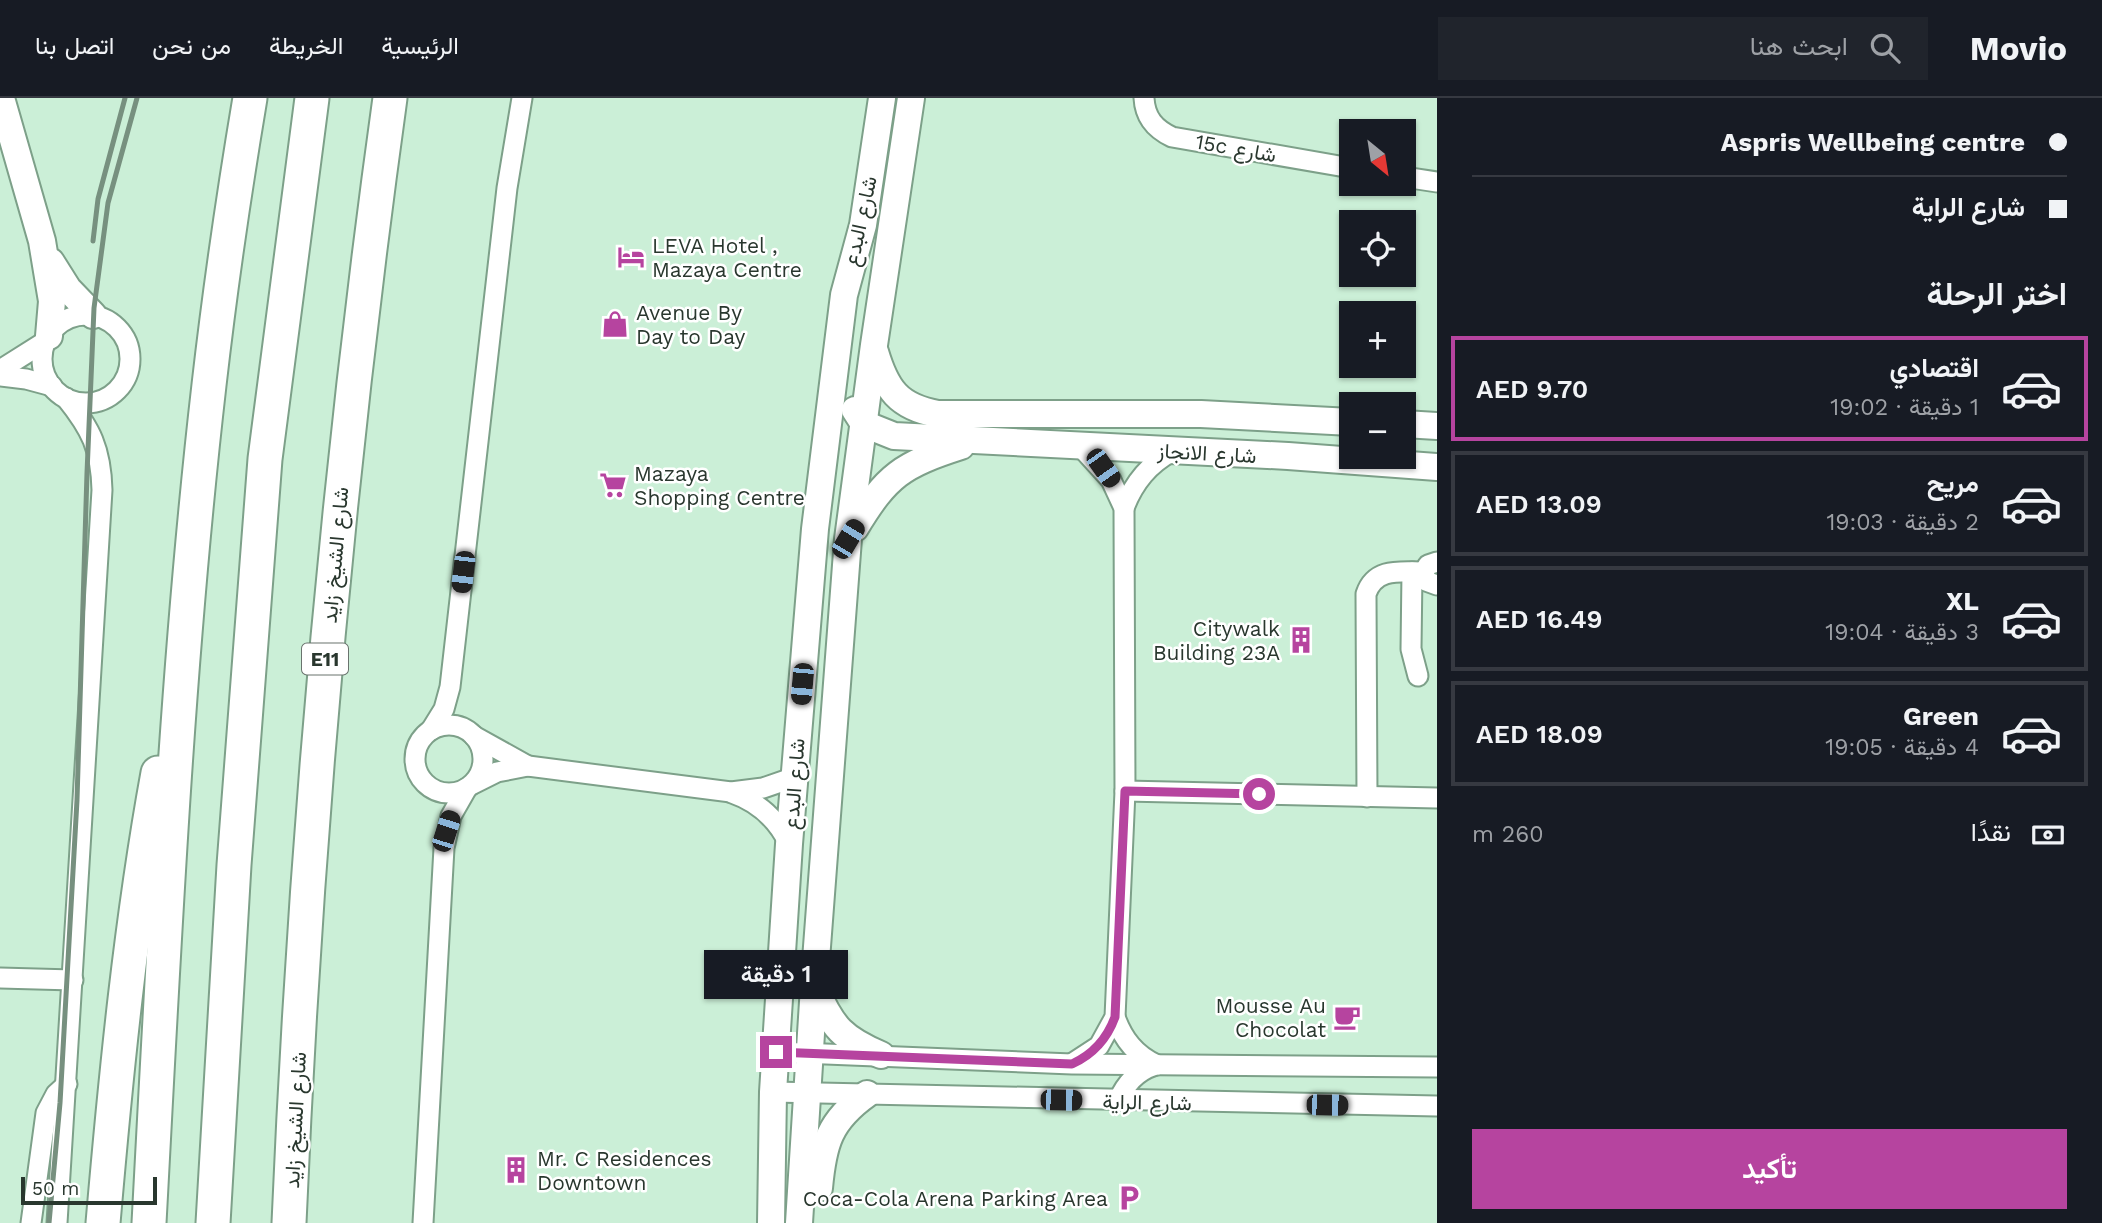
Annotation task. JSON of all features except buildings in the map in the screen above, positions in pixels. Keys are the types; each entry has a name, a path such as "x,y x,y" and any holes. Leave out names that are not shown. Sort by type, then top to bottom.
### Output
{"highway":[{"path":"149,1223 184,651 209,386 250,98"},
{"path":"213,1223 234,865 265,460 312,98"},
{"name":"شارع الشيخ زايد","path":"289,1223 323,681 340,495 390,98"},
{"path":"103,1223 144,855 161,752 184,651"}],"main road":[{"path":"1,98 42,242 52,301 48,338"},
{"name":"شارع البدع","path":"771,1223 773,1092 789,844 822,469 844,295 863,225 882,98"},
{"name":"شارع البدع","path":"801,1223 814,986 848,539 911,98"},
{"path":"863,225 864,261 849,381 854,408 864,424 894,436 974,441"},
{"path":"42,242 57,274 93,315"},
{"name":"شارع الانجاز","path":"874,345 881,372 889,388 903,402 919,411 938,414 1201,414 1339,421"},
{"path":"1416,425 1437,426"},
{"name":"شارع الانجاز","path":"848,539 876,494 893,477 918,460 974,441 1288,456 1437,467"},
{"path":"814,986 836,1028 857,1045 881,1055"},
{"path":"801,1223 813,1210 818,1198 822,1155 828,1135 848,1109 867,1094"}],"street":[{"path":"522,98 507,188 447,702 431,730 418,742 415,751 419,777 425,784 441,793 459,792 497,772 528,766 731,792 763,788 794,777"},
{"name":"15c شارع","path":"1144,98 1150,120 1159,131 1172,137 1339,166"},
{"path":"1416,179 1437,182"},
{"path":"0,370 48,338 68,319 80,315 93,315 107,320 123,335 131,357 121,386 110,396 96,402 80,402 26,379 0,376"},
{"path":"48,338 42,357 44,372 83,420 95,442 101,465 102,490 57,1223"},
{"path":"1081,447 1098,462 1111,480 1124,508"},
{"path":"1072,1064 1099,1046 1115,1017 1125,791 1124,508 1128,495 1143,474 1173,451"},
{"path":"1367,797 1366,594 1373,581 1385,573 1427,573 1411,649 1418,676"},
{"path":"423,1223 444,848 451,816 482,769 483,760 482,751 470,733 458,704 453,654"},
{"path":"431,730 449,725 470,733 528,766"},
{"path":"1125,791 1437,798"},
{"path":"731,792 761,808 778,824 789,844"},
{"path":"0,978 73,980"},
{"path":"1115,1017 1130,1046 1157,1065"},
{"name":"شارع الراية","path":"776,1052 1072,1064 1437,1067"},
{"path":"1118,1101 1137,1074 1157,1065"},
{"path":"31,1223 46,1113 55,1094 66,1084"},
{"name":"شارع الراية","path":"773,1092 1437,1107"}],"railway":[{"path":"93,241 98,199 125,98"},
{"path":"49,1223 60,1103 77,800 94,308 108,203 137,98"}],"place":[{"name":"LEVA Hotel , Mazaya Centre","path":"631,257"},
{"name":"Avenue By Day to Day","path":"615,324"},
{"name":"Mazaya Shopping Centre","path":"613,485"},
{"name":"Citywalk Building 23A","path":"1301,640"},
{"name":"Mousse Au Chocolat","path":"1347,1017"},
{"name":"Mr. C Residences Downtown","path":"516,1170"},
{"name":"Coca-Cola Arena Parking Area","path":"1129,1198"}],"route":[{"path":"776,1052 1072,1064 1082,1059 1099,1046 1112,1027 1115,1017 1125,791 1259,794"}]}
